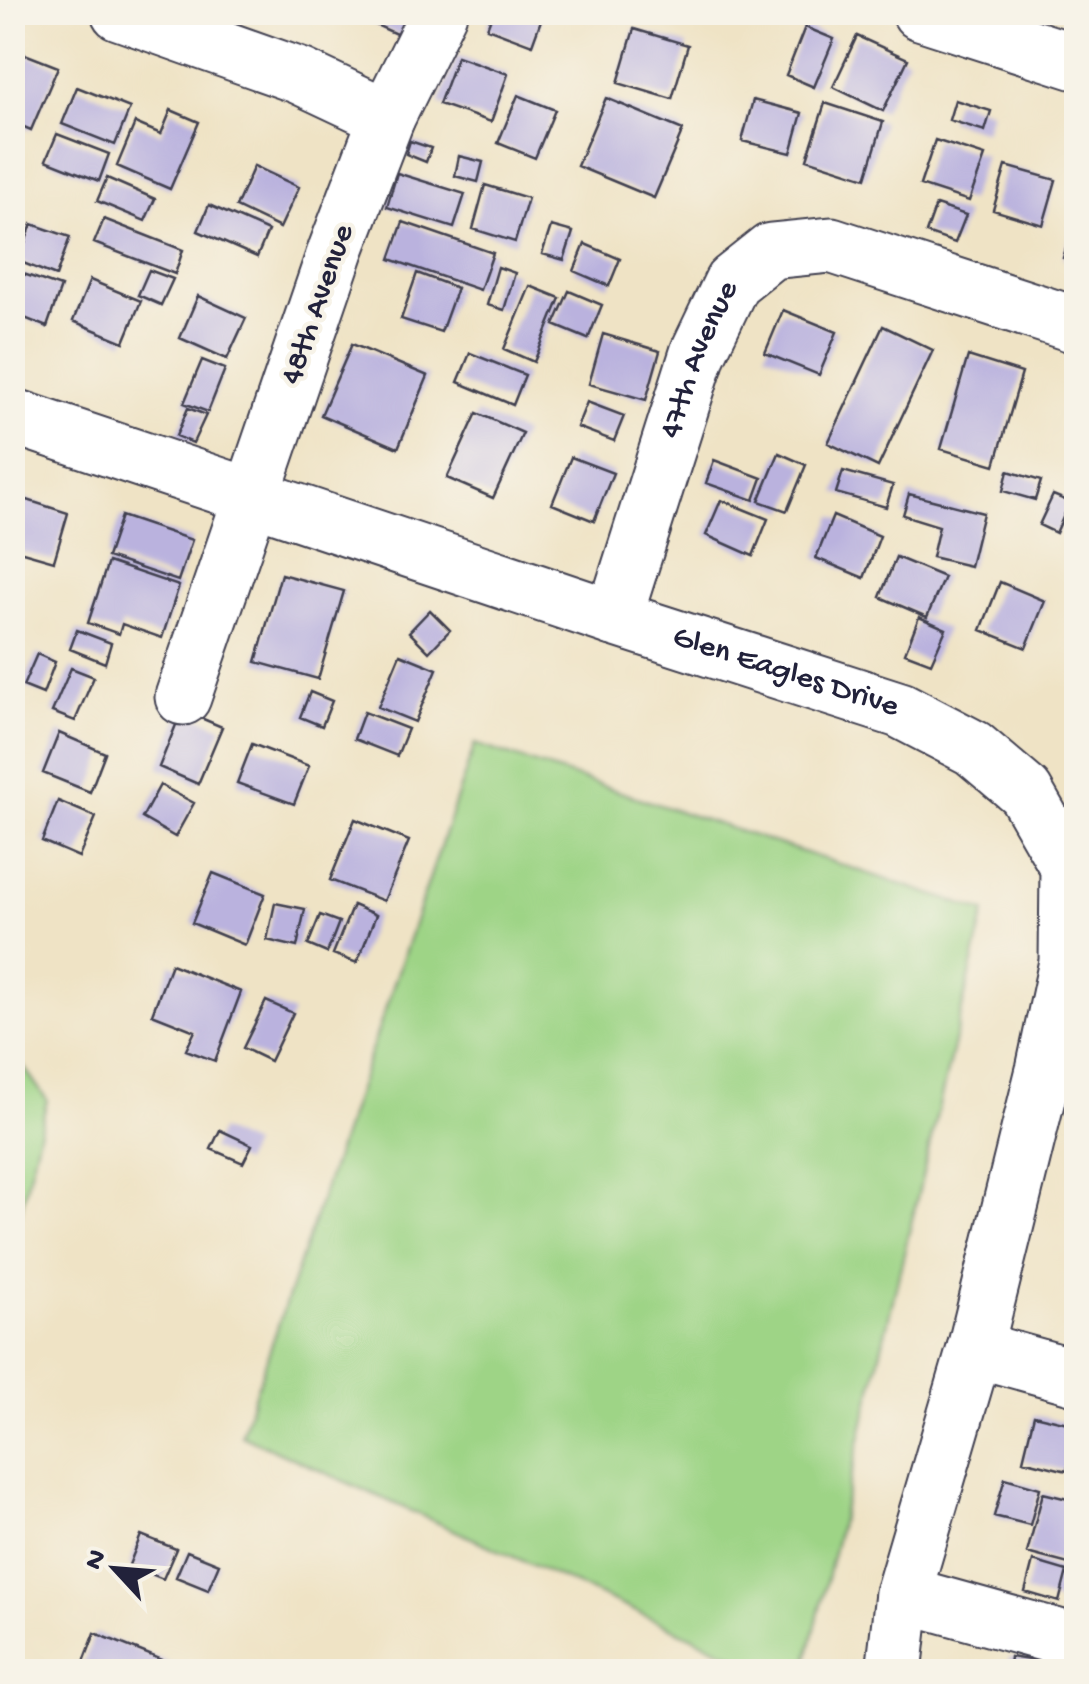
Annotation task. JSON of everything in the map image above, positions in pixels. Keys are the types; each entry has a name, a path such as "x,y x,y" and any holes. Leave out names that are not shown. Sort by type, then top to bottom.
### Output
{"street":[{"path":"119,12 300,76 387,117"},
{"name":"48th Avenue","path":"254,496 336,250 387,117 439,12"},
{"path":"920,12 1076,62"},
{"name":"47th Avenue","path":"614,618 698,353 732,282 771,251 831,245 1076,326"},
{"name":"Glen Eagles Drive","path":"12,416 900,710 973,748 1025,792 1072,865 1060,1074 903,1594 894,1672"},
{"path":"182,697 254,496"},
{"path":"975,1349 1076,1378"},
{"path":"903,1594 1076,1642"}],"green space":[{"path":"475,744 985,912 805,1671 769,1671 241,1435"},
{"path":"13,1052 47,1100 13,1243"}],"building":[{"path":"358,12 417,12 405,38 356,16"},
{"path":"493,12 544,12 532,45 487,28"},
{"path":"805,27 834,39 814,87 786,75"},
{"path":"634,29 688,45 672,99 618,83"},
{"path":"857,36 908,59 883,111 833,87"},
{"path":"12,49 58,67 31,130 12,122"},
{"path":"457,56 508,74 491,122 439,104"},
{"path":"77,87 130,108 115,145 62,124"},
{"path":"518,95 555,110 535,158 498,143"},
{"path":"606,98 683,130 654,198 577,166"},
{"path":"753,100 802,113 791,153 742,141"},
{"path":"955,100 991,111 985,131 949,120"},
{"path":"825,103 883,122 866,178 807,159"},
{"path":"171,110 199,122 170,189 117,166 135,123 161,134"},
{"path":"57,134 109,154 99,181 46,160"},
{"path":"935,140 985,156 969,201 920,185"},
{"path":"410,141 431,148 426,162 406,154"},
{"path":"459,156 483,162 478,182 455,176"},
{"path":"254,166 299,187 280,228 236,207"},
{"path":"1006,166 1056,180 1043,225 993,210"},
{"path":"397,173 465,194 454,228 387,207"},
{"path":"107,178 155,199 145,221 97,201"},
{"path":"485,185 528,198 515,242 473,229"},
{"path":"209,205 268,231 257,257 198,231"},
{"path":"936,205 966,215 955,243 926,233"},
{"path":"104,219 183,250 175,274 94,243"},
{"path":"403,222 493,253 480,290 390,259"},
{"path":"32,224 70,237 56,276 18,261"},
{"path":"551,226 573,232 564,260 542,254"},
{"path":"1073,227 1076,228 1076,262 1063,258"},
{"path":"585,244 620,259 609,286 574,271"},
{"path":"498,267 515,273 504,310 487,305"},
{"path":"12,270 61,287 47,327 12,313"},
{"path":"149,270 173,279 161,305 138,295"},
{"path":"417,273 457,288 441,332 401,319"},
{"path":"90,280 141,301 124,342 73,321"},
{"path":"530,286 560,298 534,362 504,349"},
{"path":"569,291 602,305 588,339 554,325"},
{"path":"198,296 246,318 227,359 180,338"},
{"path":"783,310 837,332 819,375 765,353"},
{"path":"883,326 933,350 878,467 828,443"},
{"path":"603,334 660,351 646,400 589,384"},
{"path":"352,344 428,376 398,448 321,415"},
{"path":"470,353 525,375 513,405 458,382"},
{"path":"968,356 1022,373 995,465 941,449"},
{"path":"202,360 225,369 208,412 184,403"},
{"path":"587,402 624,416 614,441 577,427"},
{"path":"188,408 206,415 193,443 176,436"},
{"path":"477,413 523,433 493,498 447,478"},
{"path":"779,453 806,465 787,511 759,501"},
{"path":"571,457 613,473 594,521 552,504"},
{"path":"714,460 762,478 754,500 706,483"},
{"path":"843,471 893,485 886,507 836,493"},
{"path":"1008,471 1041,481 1035,500 1003,491"},
{"path":"909,494 983,513 970,566 932,557 939,526 903,515"},
{"path":"1053,495 1070,502 1056,533 1039,525"},
{"path":"21,498 68,513 54,561 12,549 12,527"},
{"path":"721,500 768,519 753,556 706,535"},
{"path":"121,516 192,540 178,581 107,557"},
{"path":"833,516 880,536 864,578 816,558"},
{"path":"896,557 944,577 927,617 880,597"},
{"path":"108,562 179,586 162,638 122,624 119,634 88,623"},
{"path":"281,574 344,591 318,679 256,662"},
{"path":"1000,582 1045,601 1026,648 981,630"},
{"path":"430,610 450,630 429,652 409,632"},
{"path":"919,617 946,629 931,663 905,653"},
{"path":"77,630 111,643 105,663 70,649"},
{"path":"37,654 55,662 43,694 23,686"},
{"path":"400,654 437,669 415,722 378,707"},
{"path":"71,668 94,677 75,721 52,712"},
{"path":"310,692 332,701 322,726 300,717"},
{"path":"182,710 222,727 198,784 159,767"},
{"path":"364,712 408,729 397,756 354,739"},
{"path":"59,733 105,753 90,792 43,773"},
{"path":"252,744 309,766 294,804 237,783"},
{"path":"160,785 194,803 175,837 142,818"},
{"path":"58,801 96,817 79,857 42,841"},
{"path":"355,819 409,841 384,901 330,880"},
{"path":"213,873 265,894 245,945 192,923"},
{"path":"275,903 305,909 297,947 267,940"},
{"path":"353,905 376,915 357,963 333,954"},
{"path":"320,915 339,922 327,953 308,945"},
{"path":"171,964 241,992 215,1061 186,1050 195,1031 152,1014"},
{"path":"266,1001 293,1013 270,1061 243,1048"},
{"path":"220,1130 252,1145 243,1163 211,1149"},
{"path":"1034,1415 1076,1425 1067,1471 1023,1460"},
{"path":"1005,1478 1040,1488 1030,1525 994,1516"},
{"path":"1043,1493 1076,1501 1076,1566 1027,1553"},
{"path":"141,1535 176,1549 163,1579 129,1565"},
{"path":"187,1551 219,1564 208,1590 176,1577"},
{"path":"1033,1561 1067,1571 1059,1602 1025,1592"},
{"path":"95,1633 190,1671 190,1672 80,1672"},
{"path":"1010,1657 1035,1661 1034,1672 1008,1672"}]}
